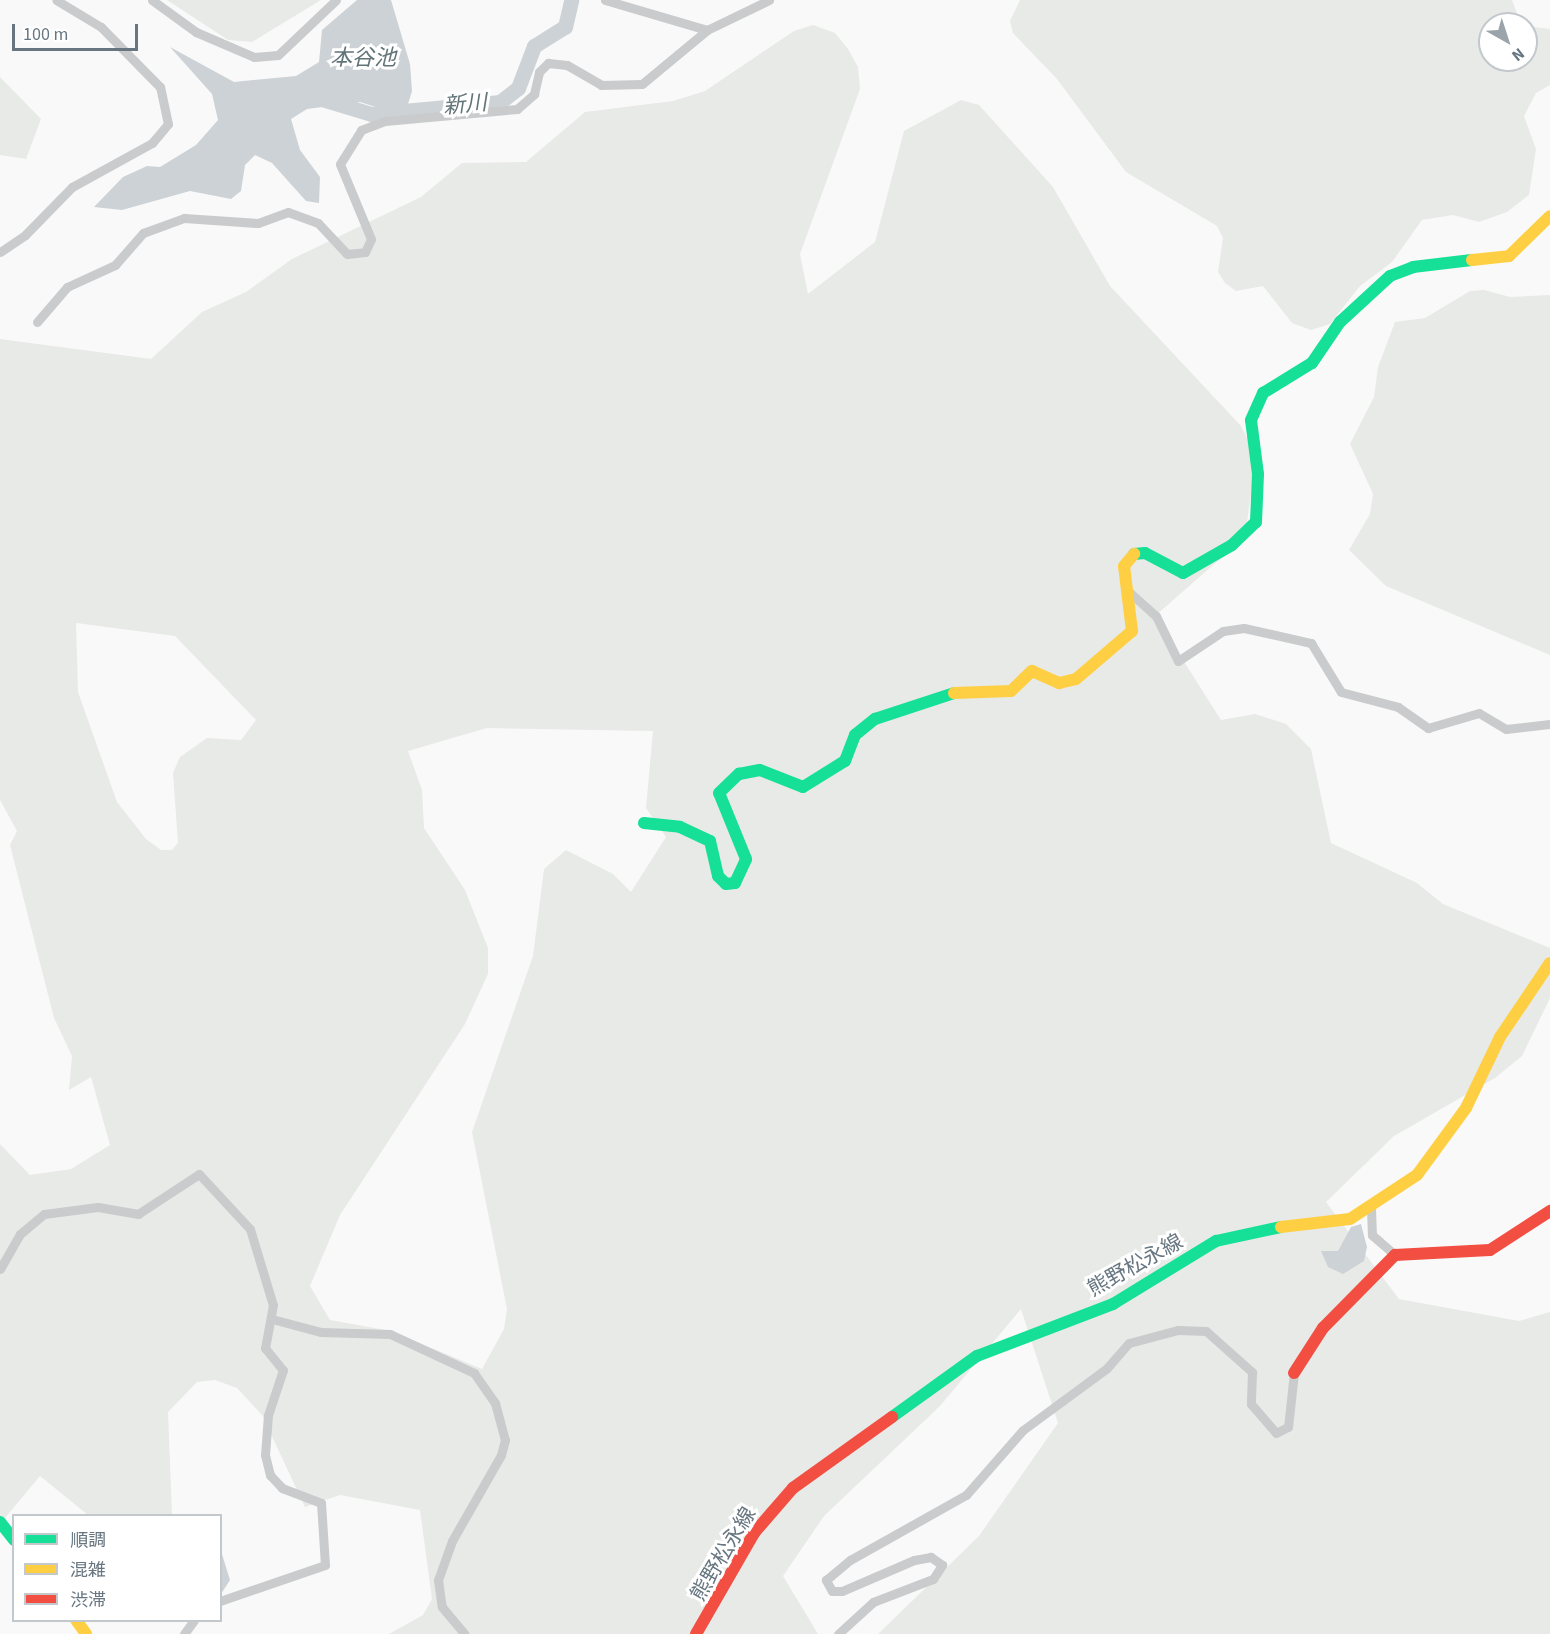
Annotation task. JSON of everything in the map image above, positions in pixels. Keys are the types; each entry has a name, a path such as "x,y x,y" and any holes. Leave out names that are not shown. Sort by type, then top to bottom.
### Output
{"street":[{"path":"0,252 25,235 72,187 152,143 168,123 160,87 101,27 56,0"},
{"path":"152,0 196,32 254,57 278,55 336,0"},
{"path":"605,0 707,30"},
{"path":"37,322 67,287 115,265 143,233 184,218 258,223 288,212 318,223 346,254 365,252 371,239 340,164 361,130 385,121 517,109 534,94 548,63 567,65 601,85 642,84 707,30 769,0"},
{"path":"644,823 680,827 710,841 718,876 726,884 735,883 746,859 722,803 723,786 748,770 760,770 803,787 845,760 855,735 875,719 955,693 1011,691 1032,671 1068,684 1128,639 1134,614 1127,590 1129,554 1144,553 1183,573 1232,545 1256,522 1252,410 1272,386 1312,363 1359,300 1390,276 1413,267 1509,256 1550,216"},
{"path":"1127,590 1156,616 1179,661 1223,631 1244,628 1311,643 1341,692 1398,707 1428,728 1479,713 1506,729 1550,724"},
{"name":"熊野松永線","path":"696,1634 754,1533 793,1488 977,1356 1113,1304 1216,1241 1250,1231 1350,1219 1371,1208 1417,1175 1447,1137 1500,1037 1550,963"},
{"path":"0,1269 20,1234 44,1214 98,1207 138,1214 199,1174 250,1229 269,1280 272,1319 265,1348 282,1370 283,1380 268,1415 265,1455 270,1475 282,1488 321,1503 325,1565 222,1600"},
{"path":"1371,1208 1372,1235 1395,1255"},
{"path":"838,1634 873,1602 933,1579 942,1564 931,1557 914,1560 842,1591 832,1591 826,1580 850,1560 966,1495 1023,1430 1107,1368 1129,1343 1178,1330 1206,1331 1252,1372 1251,1404 1276,1433 1288,1427 1294,1373 1323,1328 1395,1255 1490,1250 1550,1210"},
{"path":"272,1319 321,1332 390,1334 474,1373 495,1403 505,1440 501,1455 452,1541 438,1580 442,1607 465,1634"},
{"path":"0,1522 12,1537"}],"shaded area":[{"path":"167,0 321,0 252,42 228,40"},
{"path":"1020,0 1512,0 1516,12 1478,12 1478,72 1538,72 1538,28 1550,29 1550,85 1536,93 1524,116 1536,149 1529,195 1507,212 1479,222 1453,215 1422,220 1392,262 1360,286 1330,324 1311,330 1292,323 1263,286 1236,291 1225,283 1218,272 1223,238 1217,226 1126,172 1057,79 1013,33 1010,21"},
{"path":"813,25 835,33 848,49 858,67 860,89 800,254 808,294 875,242 904,131 961,100 979,105 1053,187 1110,286 1241,426 1256,456 1245,537 1155,616 1221,720 1255,714 1286,724 1311,749 1331,843 1417,883 1443,904 1550,948 1550,998 1522,1056 1495,1078 1394,1136 1326,1202 1399,1299 1519,1321 1550,1312 1550,1634 878,1634 979,1536 1058,1423 1021,1309 940,1406 824,1516 783,1576 818,1634 389,1634 423,1615 432,1599 420,1510 340,1495 305,1507 262,1415 237,1388 215,1380 197,1382 168,1412 172,1514 87,1514 40,1476 0,1524 0,1144 30,1175 71,1169 110,1145 91,1077 69,1090 72,1056 54,1018 10,845 17,831 0,800 0,339 151,359 202,312 246,292 292,259 421,197 462,163 526,162 585,112 673,101 705,91 794,31","holes":["76,623 175,636 256,720 241,740 207,738 180,757 173,773 178,843 172,850 161,850 146,839 117,802 78,692","487,728 653,731 646,808 666,837 631,892 613,874 566,850 544,869 533,956 472,1132 507,1309 504,1329 482,1369 391,1331 330,1320 310,1286 340,1215 465,1024 488,974 488,948 465,890 424,828 422,790 408,751"]},
{"path":"0,77 41,119 26,159 0,155"},
{"path":"1484,290 1510,297 1550,295 1550,655 1386,586 1349,550 1370,514 1373,494 1350,444 1374,397 1378,367 1395,322 1425,318 1470,291"}],"water":[{"name":"本谷池","path":"357,0 391,0 410,64 412,91 408,104 385,110 360,102 307,109 291,119 300,150 320,177 319,203 306,201 272,163 255,155 245,165 241,191 231,199 190,191 122,210 94,207 123,177 147,166 160,167 196,145 218,120 212,94 170,47 234,82 296,76 319,62 322,30"},
{"path":"1361,1224 1367,1247 1364,1261 1343,1274 1328,1267 1321,1251 1338,1251 1351,1227"},
{"path":"222,1554 230,1580 222,1592"}],"waterway":[{"name":"新川","path":"322,99 371,114 500,102 518,88 534,46 565,27 571,0"}],"traffic: fast":[{"path":"1134,554 1145,553 1183,573 1232,545 1256,522 1258,474 1251,420 1263,393 1312,363 1340,322 1390,276 1413,267 1472,260"},
{"path":"644,823 680,827 710,841 718,876 726,884 735,883 746,859 719,793 739,774 760,770 803,787 845,761 855,735 875,719 954,693"},
{"path":"892,1417 977,1356 1113,1304 1216,1241 1281,1227"},
{"path":"0,1522 12,1537"}],"traffic: slow":[{"path":"1472,260 1509,256 1550,216"},
{"path":"954,693 1011,691 1032,671 1059,683 1076,679 1132,631 1124,566 1134,554"},
{"path":"1281,1227 1350,1219 1417,1175 1466,1108 1500,1037 1550,963"},
{"path":"77,1622 86,1634"}],"traffic: jam":[{"path":"1294,1373 1323,1328 1395,1255 1490,1250 1550,1211"},
{"path":"696,1634 754,1533 793,1488 892,1417"}]}
